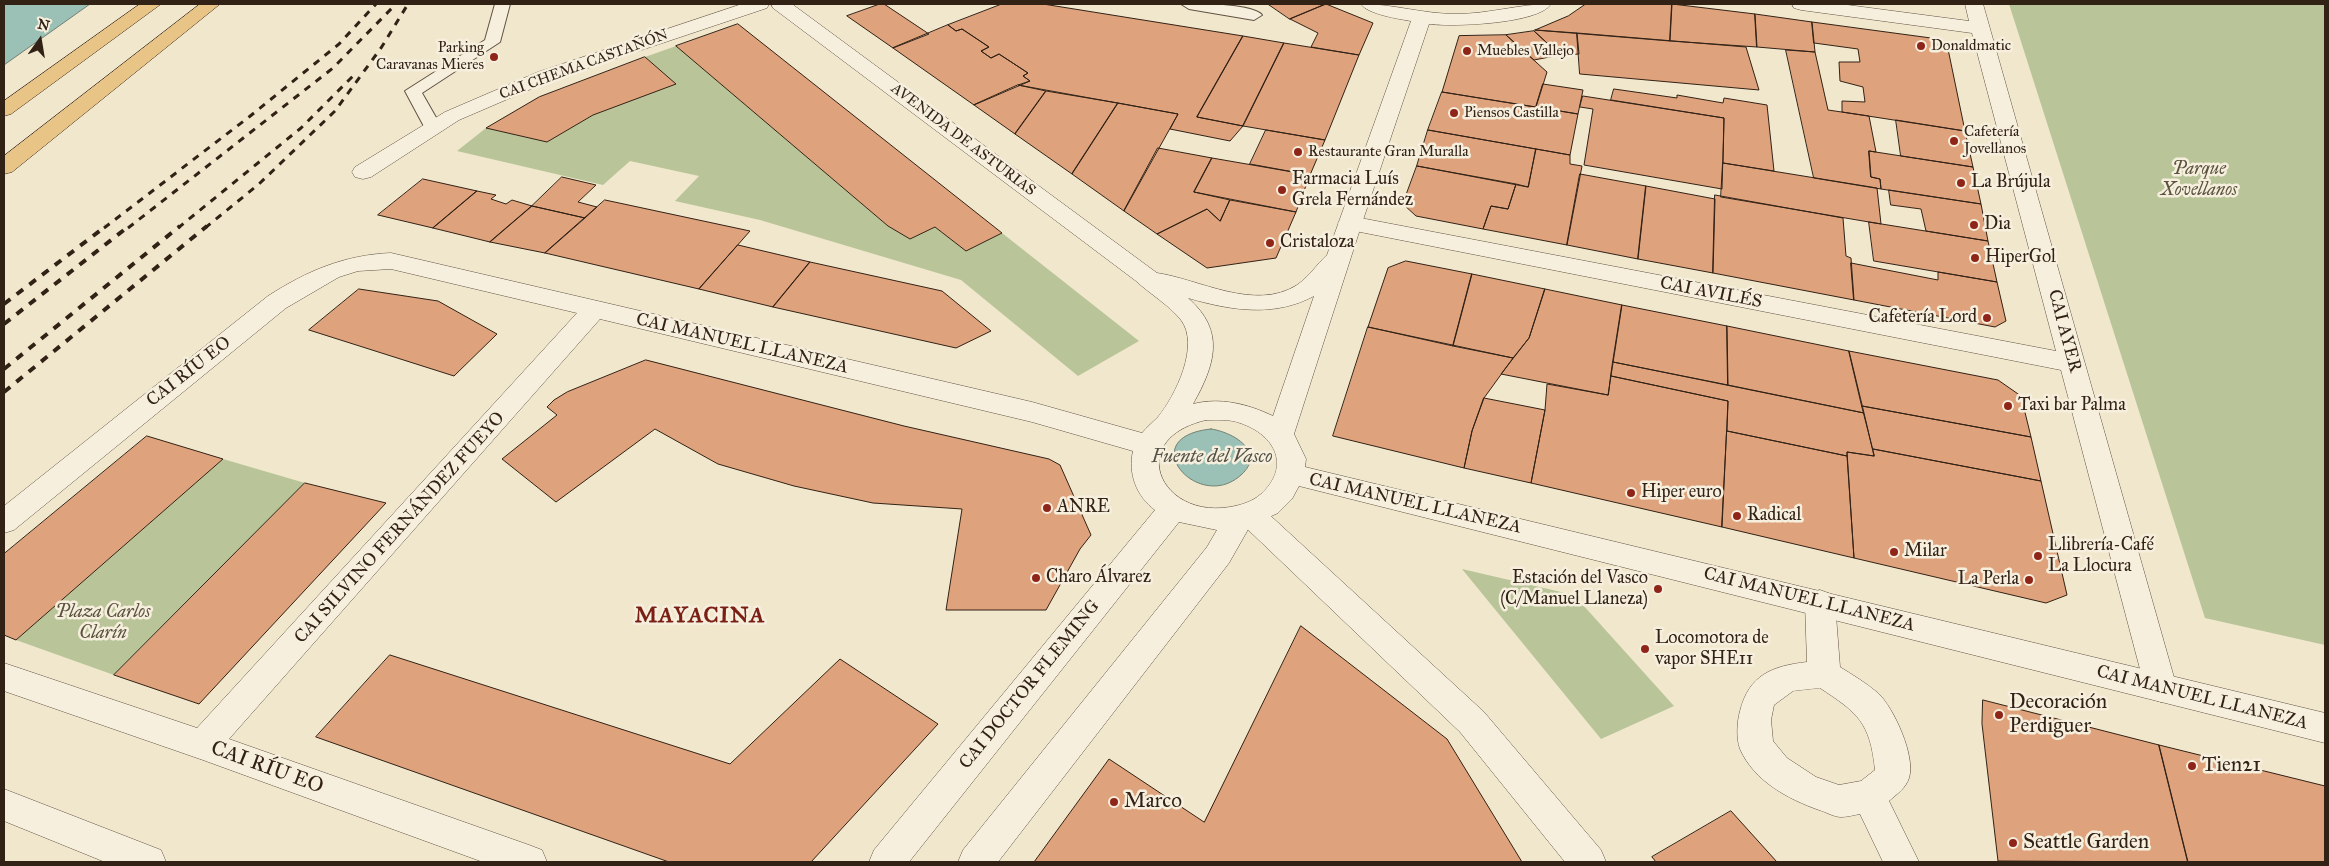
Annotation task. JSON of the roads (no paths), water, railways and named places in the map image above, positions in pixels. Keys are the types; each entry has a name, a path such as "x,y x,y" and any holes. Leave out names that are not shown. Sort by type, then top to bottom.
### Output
{"highway":[{"path":"4,110 152,4"},
{"path":"4,168 211,4"}],"street":[{"name":"CAI CHEMA CASTAÑÓN","path":"363,172 452,116 545,76 760,4"},
{"name":"AVENIDA DE ASTURIAS","path":"780,4 1145,276 1192,317 1202,344 1200,364 1168,423"},
{"path":"1370,4 1422,17 1466,20 1507,15 1542,4"},
{"path":"1801,4 1982,29"},
{"name":"CAI AYER","path":"1974,4 2161,688"},
{"path":"1280,436 1350,223 1422,17"},
{"name":"CAI AVILÉS","path":"1350,223 2072,363"},
{"name":"AVENIDA DE ASTURIAS","path":"1145,276 1208,297 1250,303 1293,296 1320,279 1340,254"},
{"name":"CAI MANUEL LLANEZA","path":"334,269 364,261 390,261 1032,412 1148,445"},
{"name":"CAI RÍU EO","path":"4,522 277,302 305,282 334,269"},
{"name":"CAI SILVINO FERNÁNDEZ FUEYO","path":"204,745 596,310"},
{"path":"1206,410 1248,415 1265,424 1280,436 1292,461 1292,474 1284,491 1271,505 1245,516 1212,519 1192,516 1174,508 1156,495 1146,479 1144,462 1148,445 1156,433 1168,423 1186,415 1206,410"},
{"name":"CAI MANUEL LLANEZA","path":"1292,474 2325,728"},
{"name":"CAI DOCTOR FLEMING","path":"887,862 1174,508"},
{"path":"976,862 1218,555 1245,516"},
{"path":"1245,516 1472,722 1588,862"},
{"path":"1820,603 1824,674"},
{"path":"1824,674 1857,695 1880,718 1890,743 1893,776 1869,796 1840,801 1805,789 1775,770 1756,746 1754,720 1760,697 1786,678 1824,674"},
{"name":"CAI RÍU EO","path":"4,677 204,745 529,862"},
{"path":"1869,796 1900,862"},
{"path":"4,805 148,862"}],"lane":[{"path":"433,128 413,91 492,42 502,4"},
{"path":"1189,4 1254,15"}],"water":[{"path":"4,4 90,4 4,65"},
{"name":"Fuente del Vasco","path":"1211,429 1229,434 1244,444 1249,451 1248,467 1241,475 1224,485 1207,485 1192,480 1180,470 1174,457 1176,445 1188,435"}],"railway":[{"path":"104,228 249,117 339,44 376,4"},
{"path":"128,228 333,68 396,4"},
{"path":"205,228 259,184 335,111 381,48 408,4"},
{"path":"178,228 301,128 356,73"},
{"path":"4,304 106,226"},
{"path":"4,324 129,226"},
{"path":"4,369 180,226"},
{"path":"4,392 207,226"}],"place":[{"name":"Donaldmatic","path":"1921,46"},
{"name":"Muebles Vallejo","path":"1467,51"},
{"name":"Parking Caravanas Mieres","path":"494,57"},
{"name":"Piensos Castilla","path":"1454,113"},
{"name":"Cafetería Jovellanos","path":"1954,141"},
{"name":"Restaurante Gran Muralla","path":"1298,152"},
{"name":"La Brújula","path":"1961,183"},
{"name":"Farmacia Luís Grela Fernández","path":"1282,190"},
{"name":"Dia","path":"1974,225"},
{"name":"Cristaloza","path":"1270,243"},
{"name":"HiperGol","path":"1975,258"},
{"name":"Cafetería Lord","path":"1987,318"},
{"name":"Taxi bar Palma","path":"2008,406"},
{"name":"Hiper euro","path":"1631,493"},
{"name":"ANRE","path":"1047,508"},
{"name":"Radical","path":"1737,516"},
{"name":"Milar","path":"1894,552"},
{"name":"Llibrería-Café La Llocura","path":"2038,556"},
{"name":"Charo Álvarez","path":"1036,578"},
{"name":"La Perla","path":"2029,580"},
{"name":"Estación del Vasco (C/Manuel Llaneza)","path":"1658,589"},
{"name":"Locomotora de vapor SHE11","path":"1645,649"},
{"name":"Decoración Perdiguer","path":"1999,715"},
{"name":"Tien21","path":"2192,766"},
{"name":"Marco","path":"1114,802"},
{"name":"Seattle Garden","path":"2013,843"}],"district":[{"name":"MAYACINA","path":"700,617"}],"park label":[{"name":"Parque Xovellanos","path":"2199,180"},
{"name":"Plaza Carlos Clarín","path":"103,623"}]}
